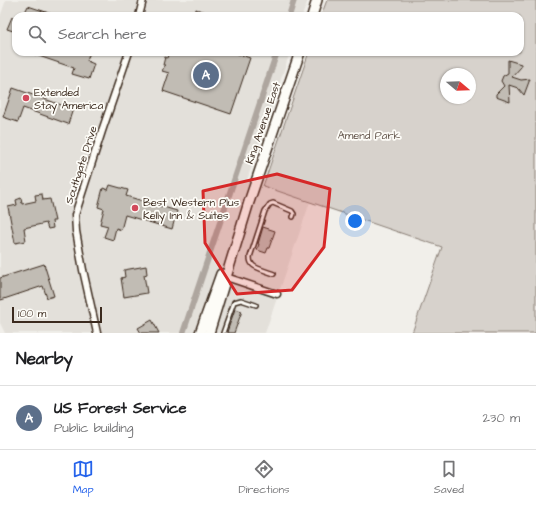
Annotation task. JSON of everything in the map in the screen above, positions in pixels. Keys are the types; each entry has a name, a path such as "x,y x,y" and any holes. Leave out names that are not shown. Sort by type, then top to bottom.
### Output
{"main road":[{"path":"313,12 317,0"},
{"name":"King Avenue East","path":"209,333 249,202 299,56"},
{"name":"King Avenue East","path":"200,333 249,202"}],"street":[{"path":"140,12 143,0"},
{"name":"Southgate Drive","path":"97,333 82,265 76,231 75,214 127,56"},
{"path":"226,277 277,294"}],"lane":[{"path":"274,274 252,266 250,257 265,211 270,204 273,203 292,211 294,214 293,217"},
{"path":"223,333 234,302 242,300 256,305"}],"highlighted area":[{"path":"277,174 330,189 324,247 292,290 237,294 205,243 203,191"}],"shaded area":[{"path":"6,0 308,0 304,12 12,12 12,56 289,56 247,180 310,202 265,333 5,333 0,323 0,17"}],"green space":[{"name":"Amend Park","path":"327,0 536,0 536,333 412,333 442,247 263,186 308,56 524,56 524,12 322,12"}],"building":[{"path":"28,6 46,12 25,12"},
{"path":"196,9 205,12 195,12"},
{"path":"12,17 12,31 7,29"},
{"path":"39,56 89,56 87,61 94,64 89,79 72,74 74,68"},
{"path":"168,56 244,56 250,58 231,114 163,91 169,73 162,71 165,65 163,65 165,57 167,58"},
{"path":"508,60 521,64 521,67 512,77 521,80 530,79 524,95 518,88 509,85 510,102 496,97 496,94 504,86 501,81 503,76 508,73"},
{"name":"Extended Stay America","path":"13,88 73,109 68,124 23,108 18,122 3,117"},
{"name":"Best Western Plus Kelly Inn & Suites","path":"110,185 128,190 126,196 177,211 172,229 125,215 121,230 116,228 113,240 104,237 108,226 100,224 104,209 98,207 103,188 108,190"},
{"path":"42,194 43,200 50,199 55,221 52,221 53,228 48,229 46,223 24,228 26,241 15,243 8,207 17,205 16,200 21,198 22,204 36,201 35,195"},
{"path":"263,227 275,231 266,253 257,250"},
{"path":"44,264 54,296 47,298 43,286 1,300 0,278"},
{"path":"146,266 147,274 144,275 147,293 124,297 121,278 125,277 124,270"},
{"path":"235,309 242,311 234,333 230,333 227,332"},
{"path":"152,320 159,333 141,333 138,328"}],"waterway":[{"path":"290,12 294,0"},
{"path":"183,333 276,56"}],"place":[{"name":"US Forest Service","path":"206,75"},
{"name":"Extended Stay America","path":"26,98"},
{"name":"Best Western Plus Kelly Inn & Suites","path":"135,208"}]}
